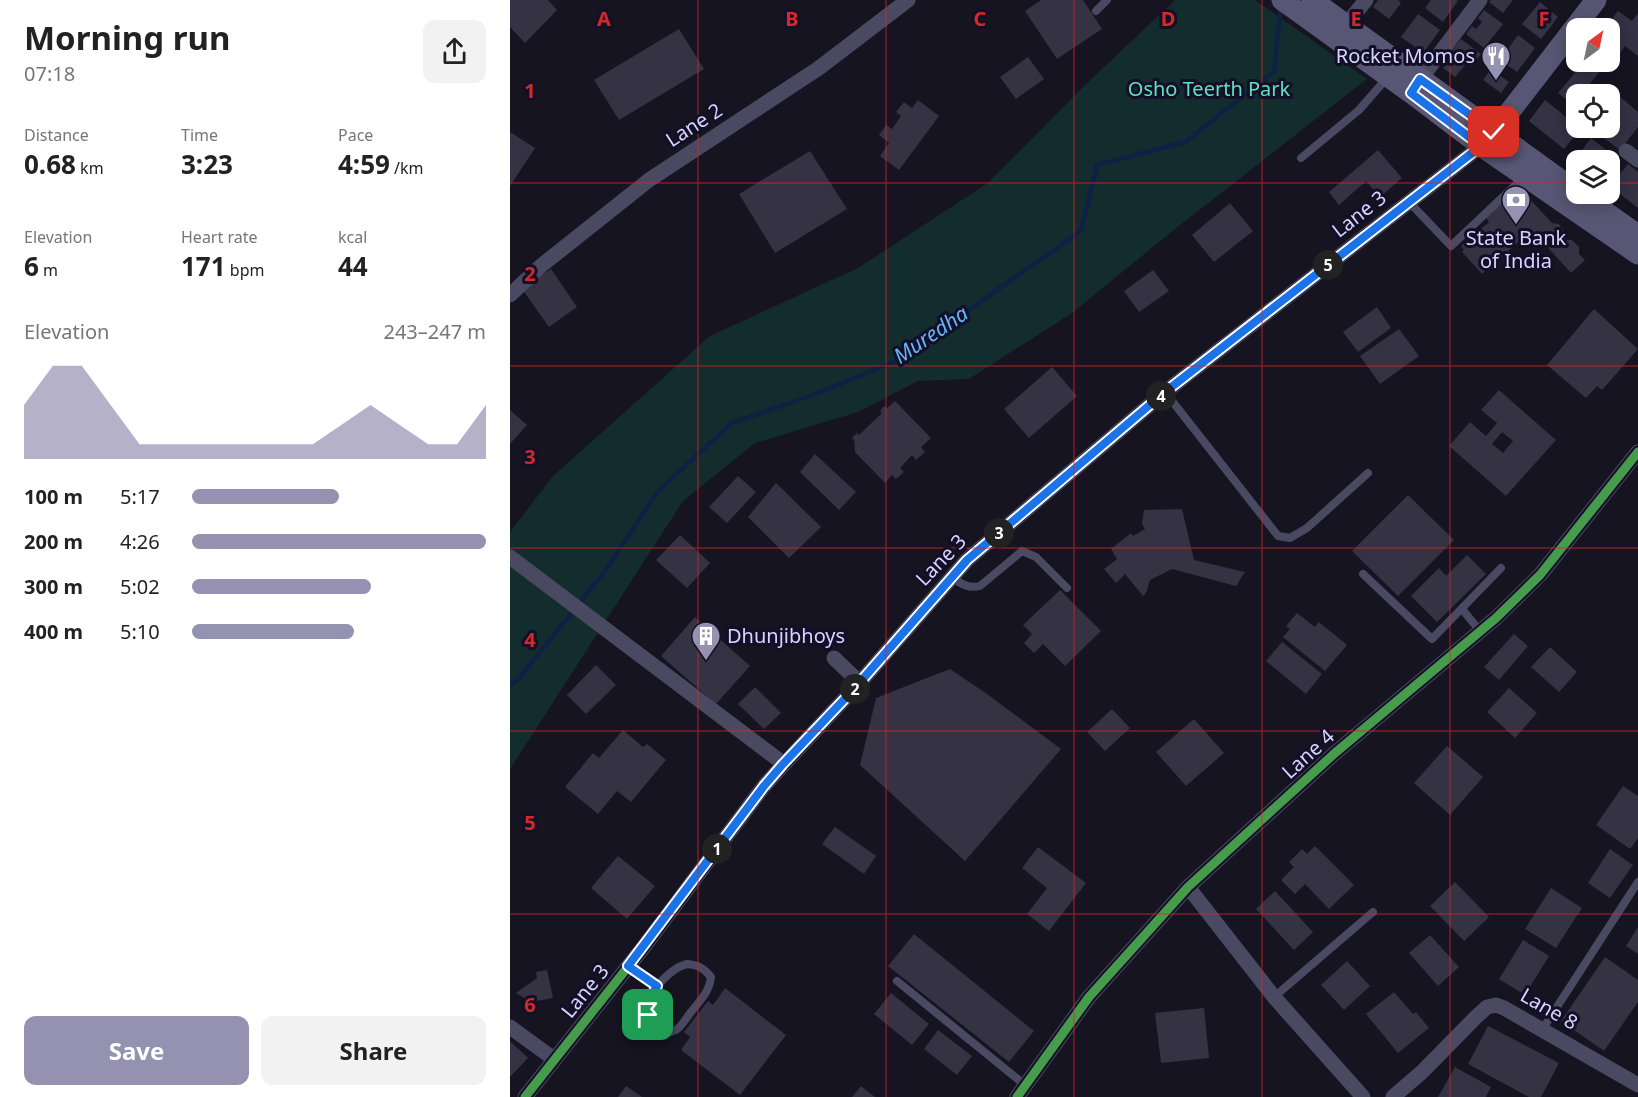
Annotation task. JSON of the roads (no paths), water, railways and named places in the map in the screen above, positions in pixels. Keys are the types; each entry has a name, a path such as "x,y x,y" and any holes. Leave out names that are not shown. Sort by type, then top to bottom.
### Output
{"main road":[{"path":"1282,0 1309,5 1388,77 1416,86"},
{"path":"1487,139 1596,0"},
{"path":"1341,32 1487,139 1566,185"},
{"path":"1487,139 1525,176 1638,254"},
{"path":"1595,204 1638,235"}],"street":[{"name":"Lane 2","path":"510,295 542,265 649,180 819,68 908,0"},
{"path":"1341,32 1366,0"},
{"path":"1416,86 1480,0"},
{"name":"Lane 3","path":"525,1097 628,966 764,786 860,683 967,560 1165,392 1487,139"},
{"name":"Lane 4","path":"1021,1091 1089,997 1188,887 1335,753 1496,618 1540,575 1638,452"},
{"path":"511,558 783,764"},
{"path":"834,658 860,683"},
{"path":"1188,887 1274,997 1363,1097"},
{"name":"Lane 8","path":"1393,1097 1422,1072 1487,1007 1496,1005 1638,1085"},
{"path":"510,1027 554,1059"}],"lane":[{"path":"1096,11 1107,0"},
{"path":"1302,158 1359,110 1388,77"},
{"path":"1409,202 1451,246 1525,176"},
{"path":"1165,392 1278,536 1290,538 1306,528 1368,473"},
{"path":"952,577 973,588 980,586 1022,551 1036,557 1067,588"},
{"path":"1363,574 1432,639 1501,568"},
{"path":"1462,609 1480,631"},
{"path":"1542,1030 1638,882"},
{"path":"1274,997 1373,912"},
{"path":"687,964 696,964 711,977 711,984 703,997 678,1029 670,1032 656,1029 648,1015 650,997 657,986 671,971 687,964"},
{"path":"628,966 657,986"},
{"path":"897,981 1021,1091"}],"waterway":[{"name":"Muredha","path":"510,686 521,676 606,570 659,490 732,423 818,393 896,361 1081,231 1097,165 1185,142 1274,72 1281,6"}],"place":[{"name":"Rocket Momos","path":"1496,82"},
{"name":"State Bank of India","path":"1516,226"},
{"name":"Dhunjibhoys","path":"706,662"}],"park label":[{"name":"Osho Teerth Park","path":"1209,89"}]}
